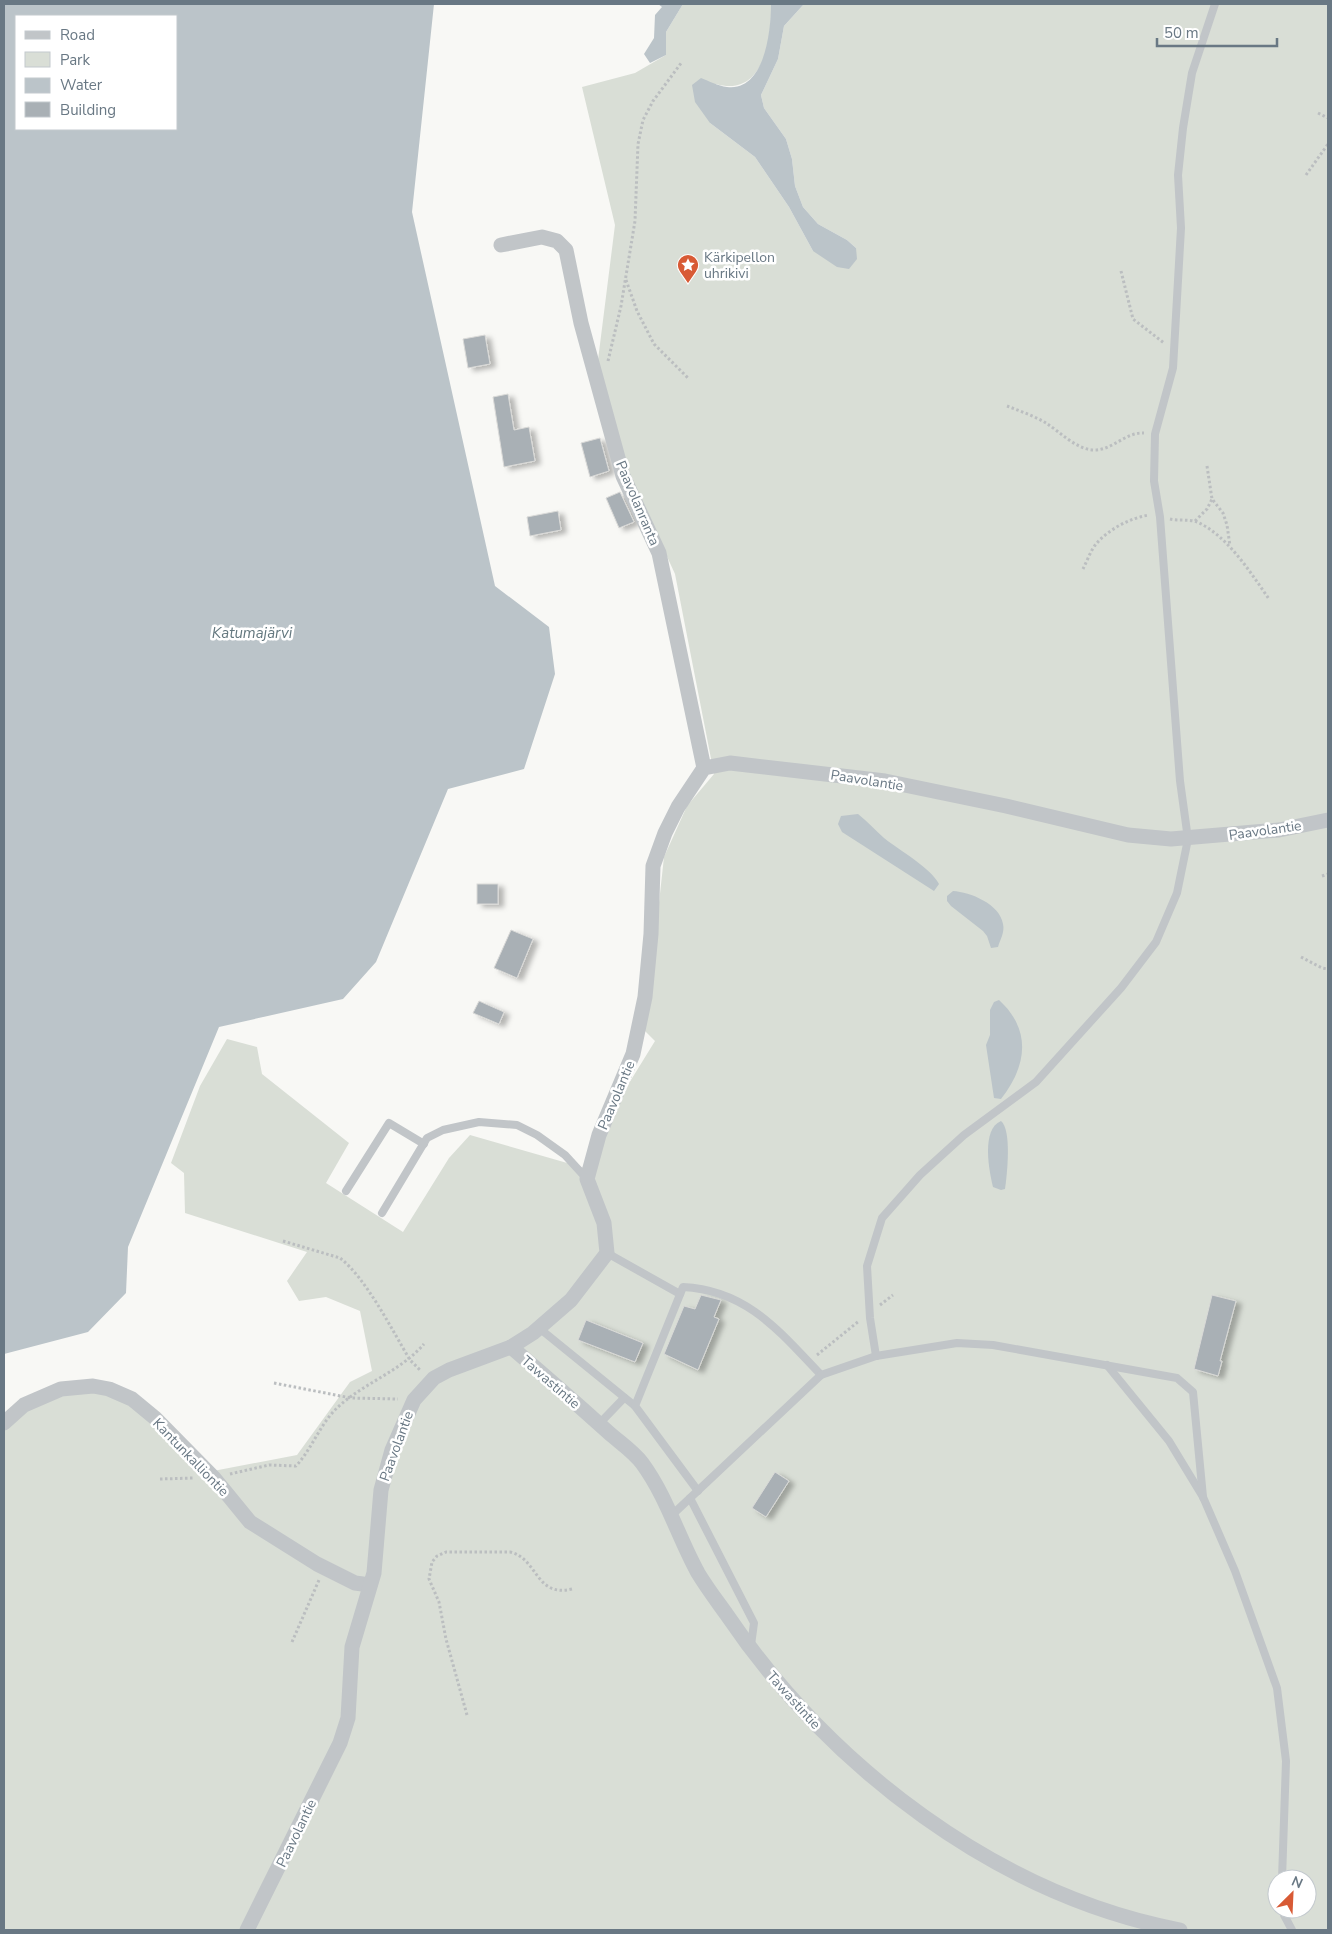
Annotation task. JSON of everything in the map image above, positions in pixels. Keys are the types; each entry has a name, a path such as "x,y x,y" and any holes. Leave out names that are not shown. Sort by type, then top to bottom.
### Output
{"street":[{"name":"Paavolanranta","path":"501,245 542,237 557,241 566,250 581,322 623,476 659,553 704,768"},
{"name":"Paavolantie","path":"586,1179 599,1135 633,1054 643,1006 651,934 653,866 665,833 678,807 704,768 730,763 886,781 1006,806 1128,835 1188,839 1279,830 1328,820"},
{"path":"586,1179 604,1222 607,1253"},
{"name":"Paavolantie","path":"247,1930 340,1743 348,1718 352,1647 374,1573 381,1490 392,1450 414,1400 434,1378 449,1370 511,1347 539,1328 571,1300 607,1253"},
{"name":"Tawastintie","path":"511,1347 641,1461 672,1515 698,1573 751,1650 790,1697 834,1744 907,1806 951,1837 1048,1887 1102,1909 1180,1930"},
{"name":"Kantunkalliontie","path":"4,1423 24,1405 61,1389 93,1386 109,1389 132,1399 155,1418 214,1478 250,1522 324,1568 355,1583 370,1585"}],"lane":[{"path":"876,1356 870,1313 867,1266 882,1218 920,1175 964,1135 1036,1082 1121,988 1156,942 1177,893 1188,839 1180,781 1160,517 1154,481 1155,434 1173,368 1181,228 1178,175 1183,128 1192,73 1215,4"},
{"path":"346,1191 389,1122 424,1144"},
{"path":"382,1213 427,1138 443,1130 478,1122 517,1125 538,1135 565,1155 586,1179"},
{"path":"607,1253 680,1294"},
{"path":"635,1406 683,1287 702,1288 747,1305 767,1318 821,1375"},
{"path":"539,1328 635,1406 698,1490"},
{"path":"672,1515 821,1375 876,1356 957,1343 993,1345 1177,1378 1193,1392 1203,1497"},
{"path":"1107,1365 1169,1440 1203,1497 1235,1571 1277,1688 1286,1761 1282,1869"},
{"path":"599,1424 624,1398"},
{"path":"690,1498 754,1623 751,1650"}],"path":[{"path":"599,387 611,352 626,280 635,221 638,144 643,120 653,101 682,62"},
{"path":"1318,114 1328,118"},
{"path":"1306,175 1328,144"},
{"path":"1121,271 1133,319 1174,351"},
{"path":"626,280 637,311 654,344 689,380"},
{"path":"1007,406 1028,414 1070,440 1093,450 1115,444 1130,434 1155,434"},
{"path":"1207,466 1212,499 1223,513 1230,547"},
{"path":"1195,521 1207,509 1212,499"},
{"path":"1083,569 1096,544 1113,530 1135,517 1152,515 1195,521 1217,534 1230,547 1269,599"},
{"path":"1322,876 1328,874"},
{"path":"1301,957 1322,968 1328,969"},
{"path":"283,1241 340,1258 347,1263 358,1277 410,1360 420,1370 434,1378"},
{"path":"812,1365 818,1354 893,1295"},
{"path":"160,1478 214,1478 269,1465 296,1466 304,1457 333,1412 351,1398 410,1360 424,1344"},
{"path":"274,1383 351,1398 414,1400"},
{"path":"467,1715 446,1640 439,1602 429,1579 429,1570 437,1556 446,1552 510,1552 520,1554 547,1586 560,1592 572,1589"},
{"path":"292,1642 324,1568"}],"green space":[{"path":"683,4 771,4 770,33 762,62 755,74 745,82 732,86 716,84 710,123 755,157 789,207 813,251 856,248 847,240 818,224 803,207 795,186 792,159 786,139 764,108 761,95 778,59 784,26 804,4 1328,4 1328,1930 4,1930 4,1431 19,1414 33,1404 87,1389 128,1400 208,1472 297,1455 350,1382 372,1371 360,1311 326,1297 299,1301 287,1281 307,1252 185,1213 184,1173 171,1163 200,1086 227,1039 257,1047 262,1074 349,1143 326,1183 403,1232 449,1158 470,1135 595,1171 602,1127 655,1041 645,1031 664,857 687,806 714,774 675,574 622,458 598,360 615,225 582,87 635,73 666,55 666,32"}],"water":[{"name":"Katumajärvi","path":"4,4 434,4 412,212 495,586 549,627 555,674 524,769 448,789 376,962 343,999 219,1027 128,1247 126,1293 88,1332 4,1354"},
{"path":"658,4 683,4 666,32 666,55 650,63 644,54 654,38 655,15 662,7"},
{"path":"771,4 804,4 784,26 778,59 761,95 764,108 786,139 792,159 795,186 803,207 818,224 847,240 856,248 857,259 849,269 837,267 813,251 789,207 755,157 710,123 695,102 692,85 701,78 717,85 727,87 740,86 750,80 758,70 767,43"},
{"path":"858,814 884,838 929,871 939,884 934,891 842,832 838,824 841,816"},
{"path":"953,891 983,900 1001,917 1003,933 998,947 991,948 983,931 951,906 947,901 947,896"},
{"path":"999,1000 1017,1023 1022,1048 1016,1074 1010,1087 1001,1099 994,1098 986,1045 990,1035 990,1010 994,1002"},
{"path":"1001,1121 1007,1133 1008,1153 1005,1189 1001,1190 993,1187 988,1151 991,1132 995,1125"}],"building":[{"path":"485,335 490,364 468,368 463,339"},
{"path":"508,394 514,430 529,427 535,461 504,467 493,397"},
{"path":"600,438 609,471 590,477 581,443"},
{"path":"620,492 634,522 619,528 606,498"},
{"path":"558,511 561,530 530,536 527,517"},
{"path":"477,884 498,884 498,904 477,904"},
{"path":"511,930 533,939 517,978 494,968"},
{"path":"479,1001 504,1012 499,1024 473,1013"},
{"path":"701,1295 721,1300 714,1317 719,1319 698,1370 664,1354 684,1306 695,1309"},
{"path":"1212,1295 1236,1301 1220,1361 1222,1361 1218,1376 1194,1369"},
{"path":"586,1320 643,1343 635,1362 578,1340"},
{"path":"775,1472 789,1481 766,1517 752,1508"}],"place":[{"name":"Kärkipellon uhrikivi","path":"688,284"}]}
